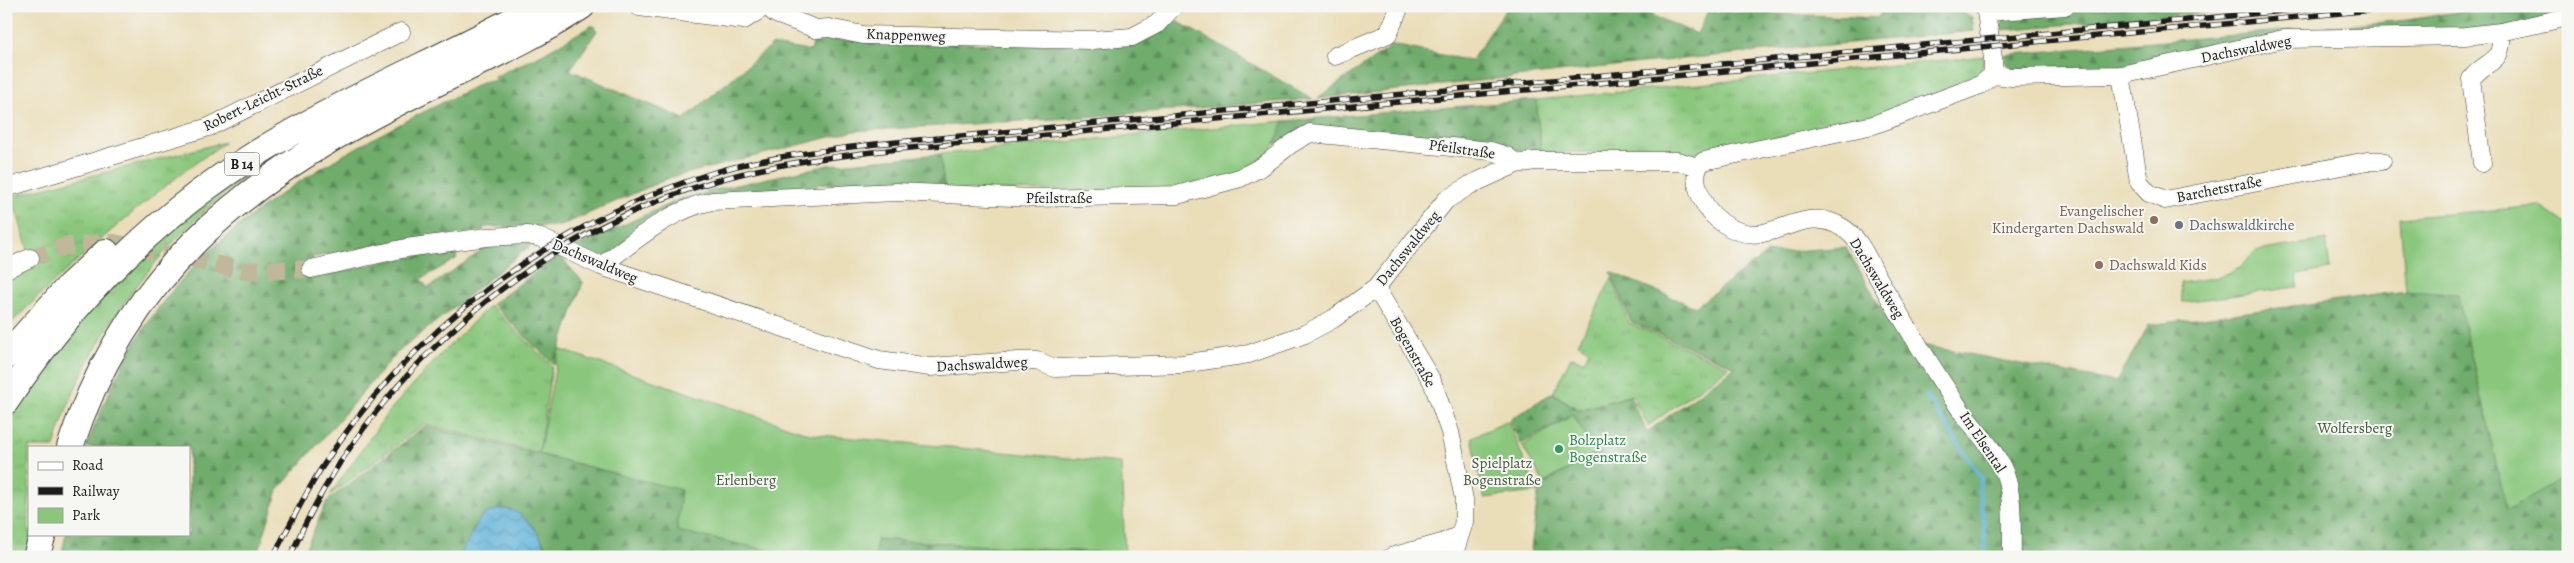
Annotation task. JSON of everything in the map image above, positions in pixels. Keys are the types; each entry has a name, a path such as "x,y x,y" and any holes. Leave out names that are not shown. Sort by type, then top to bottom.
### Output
{"highway":[{"name":"B 14","path":"6,356 70,285 123,236 211,170 279,127 503,13 525,6"},
{"name":"B 14","path":"6,401 46,343 86,296 170,214 254,155 352,101 539,6"},
{"name":"B 14","path":"70,446 92,388 120,336 148,295 178,258 236,202 279,171 356,124 538,34 582,6"},
{"path":"36,557 42,536"},
{"path":"48,557 53,536"}],"street":[{"name":"Knappenweg","path":"639,7 744,20 766,6 782,17 816,30 829,28 863,35 1092,40 1132,36 1157,24 1174,6"},
{"path":"1335,56 1388,34 1400,6"},
{"path":"1698,167 1704,161 1873,125 1980,85 1993,75 1994,58 1985,9 2066,6"},
{"name":"Dachswaldweg","path":"1993,75 2012,77 2121,75 2283,39 2437,37 2501,32 2568,17"},
{"name":"Robert-Leicht-Straße","path":"6,188 209,126 401,32"},
{"path":"2482,163 2471,79 2477,72 2498,57 2502,48 2501,32"},
{"name":"Barchetstraße","path":"2121,75 2140,182 2149,193 2165,200 2368,161 2382,161"},
{"name":"Pfeilstraße","path":"601,266 683,209 712,202 896,192 1033,198 1177,195 1240,178 1263,166 1291,144 1310,133 1491,151 1507,156 1516,164"},
{"name":"Dachswaldweg","path":"310,269 406,248 487,237 528,235 541,238 601,266 878,360 930,367 1037,361 1056,368 1143,367 1249,354 1305,334 1333,319 1376,288 1446,200 1470,184 1516,164 1535,161 1678,161 1698,167 1697,186 1702,199 1711,213 1726,226 1741,232 1763,233 1803,220 1824,220 1834,223 1853,235 1917,346 1948,390"},
{"path":"6,269 30,258"},
{"name":"Bogenstraße","path":"1376,288 1432,381 1450,432 1464,499 1464,522 1453,557"},
{"name":"Im Elsental","path":"1948,390 2004,472 2010,495 2012,557"},
{"path":"1391,557 1442,543 1460,535"}],"green space":[{"path":"1508,6 1585,6 1595,12 1629,6 1697,34 1708,11 1878,18 1884,6 1948,6 1972,17 1974,31 1641,63 1316,99 1393,45 1471,61"},
{"path":"2143,6 2283,6 2002,30 2001,25 2007,15"},
{"path":"2492,6 2568,6 2568,14 2474,32 2283,38 2122,70 2011,70 2003,55 2408,20"},
{"path":"1175,20 1313,99 1071,118 854,131 669,178 560,226 484,227 483,231 405,241 313,257 309,279 387,261 458,249 456,259 421,279 428,288 490,245 532,239 531,245 397,353 278,490 257,557 61,557 66,536 190,536 190,446 86,446 115,379 136,341 168,295 206,255 248,219 293,186 341,157 439,104 488,80 489,82 495,80 494,77 542,54 593,25 597,31 570,70 684,119 772,45 811,51 814,39 1132,46"},
{"path":"1985,56 1979,77 1865,119 1710,153 1541,152 1536,100"},
{"path":"1536,100 1541,152 1311,130 1275,144 1284,121"},
{"path":"1284,121 1272,151 1239,175 1175,190 945,191 940,154"},
{"path":"313,132 249,174 210,206 152,266 127,299 104,334 84,370 67,408 54,446 28,446 28,536 34,536 29,557 6,557 6,410 90,303 200,200"},
{"path":"225,142 139,207 58,278 6,328 6,277 32,264 12,196"},
{"path":"940,154 945,191 819,183 811,194 706,200 599,261 573,248 680,199 714,190 828,165"},
{"path":"2540,206 2568,225 2568,475 2507,510 2457,294 2406,291 2400,218"},
{"path":"2326,240 2330,269 2298,275 2297,287 2182,302 2180,283 2220,277 2240,267 2256,251"},
{"name":"Wolfersberg","path":"1846,247 1900,341 2116,382 2149,325 2406,291 2457,293 2507,509 2568,475 2568,557 1530,557 1539,487 1595,453 1573,415 1521,444 1509,420 1552,393 1579,410 1630,396 1647,432 1735,367 1631,322 1611,272 1695,307 1767,253"},
{"path":"559,255 583,282 554,365 492,304"},
{"path":"1612,278 1629,323 1729,367 1648,426 1632,395 1579,410 1553,393 1571,357 1584,361 1589,351 1578,343"},
{"path":"490,305 552,366 539,453 424,424 330,495 389,411 441,354"},
{"name":"Erlenberg","path":"559,349 810,434 1121,463 1125,554 877,539 875,557 802,557 677,531 681,490 539,454"},
{"name":"Bolzplatz Bogenstraße","path":"1573,415 1595,453 1544,483 1522,446"},
{"name":"Spielplatz Bogenstraße","path":"1508,421 1537,492 1484,498 1472,437"},
{"path":"425,426 682,490 677,531 802,557 302,557 327,501"},
{"path":"877,539 1125,554 1125,557 875,557"}],"water":[{"path":"499,509 507,509 517,513 535,529 543,543 545,557 506,557 489,553 469,556 461,553 482,515"}],"waterway":[{"path":"1927,396 1981,478 1979,490 1984,521 1985,557"}],"tunnel":[{"path":"30,258 67,246 114,243 246,271 311,269"}],"railway":[{"path":"273,557 319,472 355,421 395,373 440,329 488,289 539,253 594,222 650,195 729,168 792,155 876,144 2335,6"},
{"path":"290,557 323,492 362,430 409,374 461,323 517,278 579,239 644,207 712,182 756,170 845,155 889,150 2415,6"}],"place":[{"name":"Evangelischer Kindergarten Dachswald","path":"2154,220"},
{"name":"Dachswaldkirche","path":"2179,225"},
{"name":"Dachswald Kids","path":"2099,265"},
{"name":"Bolzplatz Bogenstraße","path":"1559,449"}]}
